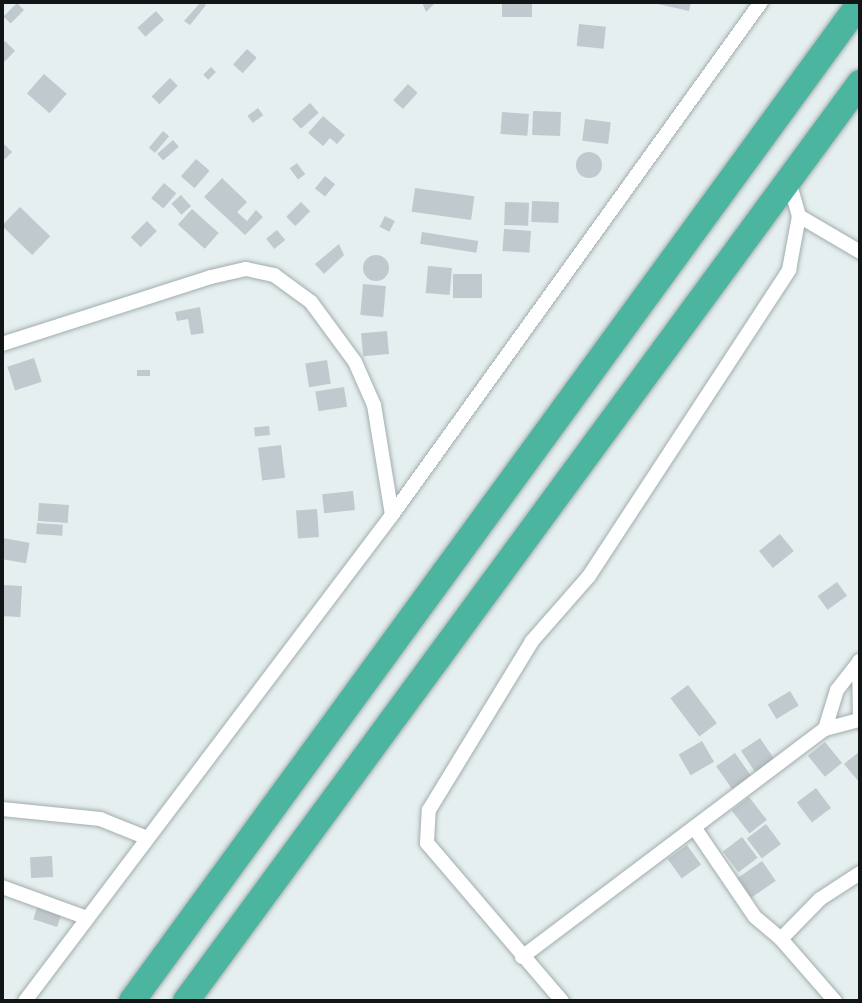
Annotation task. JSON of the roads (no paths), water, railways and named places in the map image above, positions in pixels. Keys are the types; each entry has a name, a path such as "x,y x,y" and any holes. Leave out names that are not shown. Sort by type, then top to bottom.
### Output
{"highway":[{"path":"132,1001 860,3"},
{"path":"186,1001 860,83"}],"street":[{"path":"25,1001 392,515 761,2"},
{"path":"562,1001 427,843 429,810 532,641 589,576 789,270 799,216 789,182"},
{"path":"799,216 860,252"},
{"path":"2,344 211,277 246,269 274,275 311,302 355,362 374,405 392,515"},
{"path":"522,957 696,830 824,729 860,720 859,662"},
{"path":"824,729 837,690 859,662"},
{"path":"2,809 100,819 147,838"},
{"path":"696,830 755,917 781,939 835,1001"},
{"path":"781,939 820,899 860,873"},
{"path":"2,887 87,918"}]}
